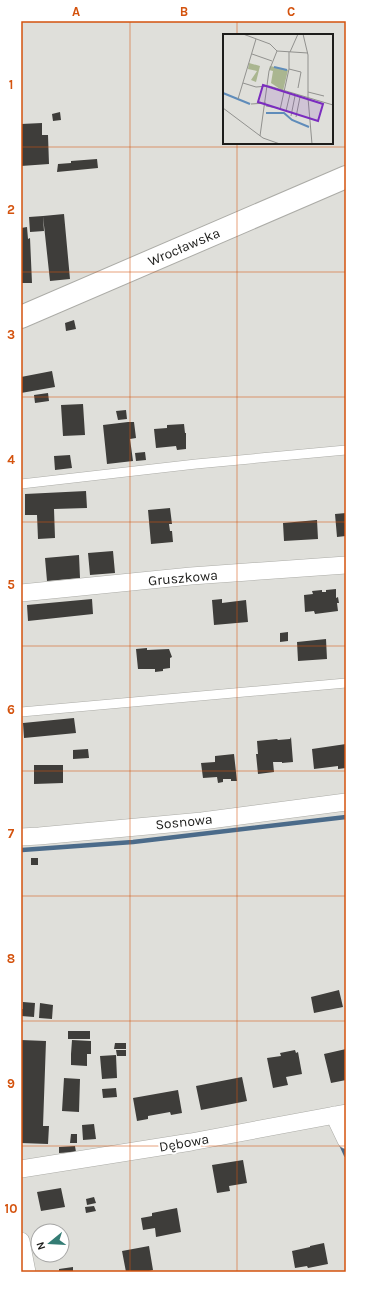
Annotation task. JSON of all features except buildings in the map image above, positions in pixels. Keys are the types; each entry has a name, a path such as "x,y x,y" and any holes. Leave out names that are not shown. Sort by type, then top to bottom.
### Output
{"street":[{"name":"Wrocławska","path":"21,317 346,177"},
{"name":"Gruszkowa","path":"21,593 191,576 346,565"},
{"name":"Sosnowa","path":"21,836 39,836 202,821 346,802"},
{"path":"340,1114 346,1140"},
{"name":"Dębowa","path":"21,1170 191,1142 340,1114"},
{"path":"21,1241 26,1272"}],"lane":[{"path":"21,484 196,464 346,450"},
{"path":"21,712 346,683"}],"waterway":[{"path":"22,850 133,842 346,817"},
{"path":"341,1144 346,1155"}]}
